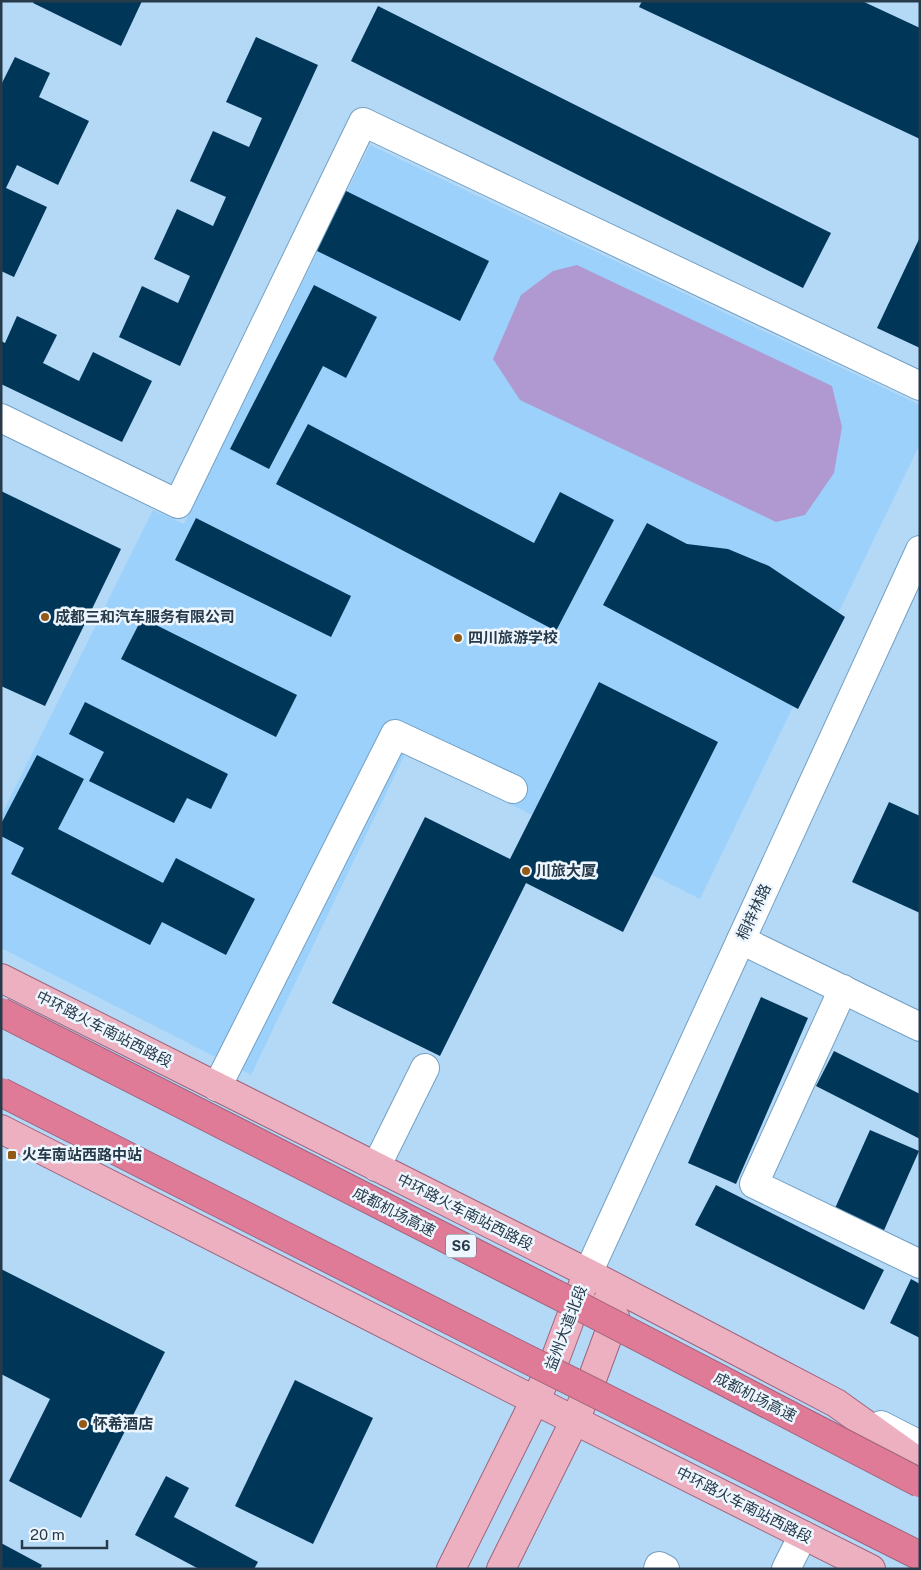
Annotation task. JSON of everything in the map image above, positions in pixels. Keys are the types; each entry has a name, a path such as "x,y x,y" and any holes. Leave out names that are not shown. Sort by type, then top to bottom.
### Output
{"highway":[{"name":"成都机场高速","path":"1,1012 564,1298 920,1483"},
{"path":"1,1092 500,1346 920,1556"}],"main road":[{"name":"中环路火车南站西路段","path":"1,978 588,1273 836,1404 920,1463"},
{"name":"中环路火车南站西路段","path":"1,1128 536,1401 871,1569"},
{"name":"益州大道北段","path":"451,1569 536,1401 554,1362 588,1273"},
{"name":"益州大道北段","path":"501,1569 575,1420 615,1317 588,1273"}],"street":[{"path":"1,418 178,504 364,122 920,386"},
{"name":"桐梓林路","path":"588,1273 920,550"},
{"path":"217,1087 395,734 513,789"},
{"path":"741,940 920,1027"},
{"path":"843,990 754,1184 920,1264"},
{"path":"376,1166 425,1068"},
{"path":"836,1404 920,1444"},
{"path":"786,1569 803,1534"},
{"path":"658,1569 660,1566 665,1569"}],"shaded area":[{"name":"四川旅游学校","path":"370,145 920,405 920,444 700,899 406,752 251,1075 1,948 1,816 153,510 184,524"},
{"path":"577,265 832,386 842,427 834,473 805,515 776,522 520,400 493,359 521,295 553,271"}],"building":[{"path":"34,1 142,1 121,46 33,3"},
{"path":"642,1 862,1 920,28 920,139 639,7"},
{"path":"378,6 831,233 803,288 351,61"},
{"path":"256,37 318,65 180,366 119,337 142,286 178,303 190,276 154,259 177,209 213,226 226,197 190,181 213,131 249,147 262,118 226,102"},
{"path":"15,57 50,73 39,97 89,121 58,185 17,165 6,188 47,207 14,277 1,271 1,85"},
{"path":"340,188 489,261 460,321 311,248"},
{"path":"920,237 920,348 877,328"},
{"path":"314,285 377,317 346,378 323,366 269,469 230,449"},
{"path":"17,316 57,335 43,363 79,381 93,352 152,381 122,442 1,384 1,341 5,343"},
{"path":"308,424 534,543 560,492 614,520 556,631 276,484"},
{"name":"成都三和汽车服务有限公司","path":"1,491 121,549 45,706 1,686"},
{"path":"196,518 351,596 331,637 175,560"},
{"path":"647,523 687,544 728,549 769,566 845,617 798,709 603,605"},
{"path":"142,618 297,695 276,737 121,659"},
{"name":"川旅大厦","path":"599,682 718,742 623,932 526,883 440,1056 332,1003 425,817 510,859"},
{"path":"85,702 228,774 211,809 187,798 174,823 89,781 104,752 69,734"},
{"path":"37,755 84,779 58,829 163,883 176,858 255,899 226,955 162,922 150,945 11,874 24,848 1,836 1,824"},
{"path":"889,802 920,816 920,913 852,882"},
{"path":"761,997 808,1018 736,1184 688,1163"},
{"path":"834,1051 920,1094 920,1139 816,1086"},
{"path":"870,1130 919,1151 881,1237 832,1215"},
{"path":"716,1185 884,1270 864,1310 695,1225"},
{"path":"1,1269 165,1352 81,1518 9,1481 50,1399 1,1374"},
{"path":"911,1279 920,1284 920,1338 890,1323"},
{"path":"295,1380 373,1418 313,1544 235,1506"},
{"path":"166,1476 189,1488 174,1517 258,1562 254,1569 199,1569 135,1535"},
{"path":"1,1543 42,1565 40,1569 1,1569"}],"place":[{"name":"成都三和汽车服务有限公司","path":"45,617"},
{"name":"四川旅游学校","path":"458,638"},
{"name":"川旅大厦","path":"526,871"},
{"name":"火车南站西路中站","path":"12,1155"},
{"name":"怀希酒店","path":"83,1424"}]}
